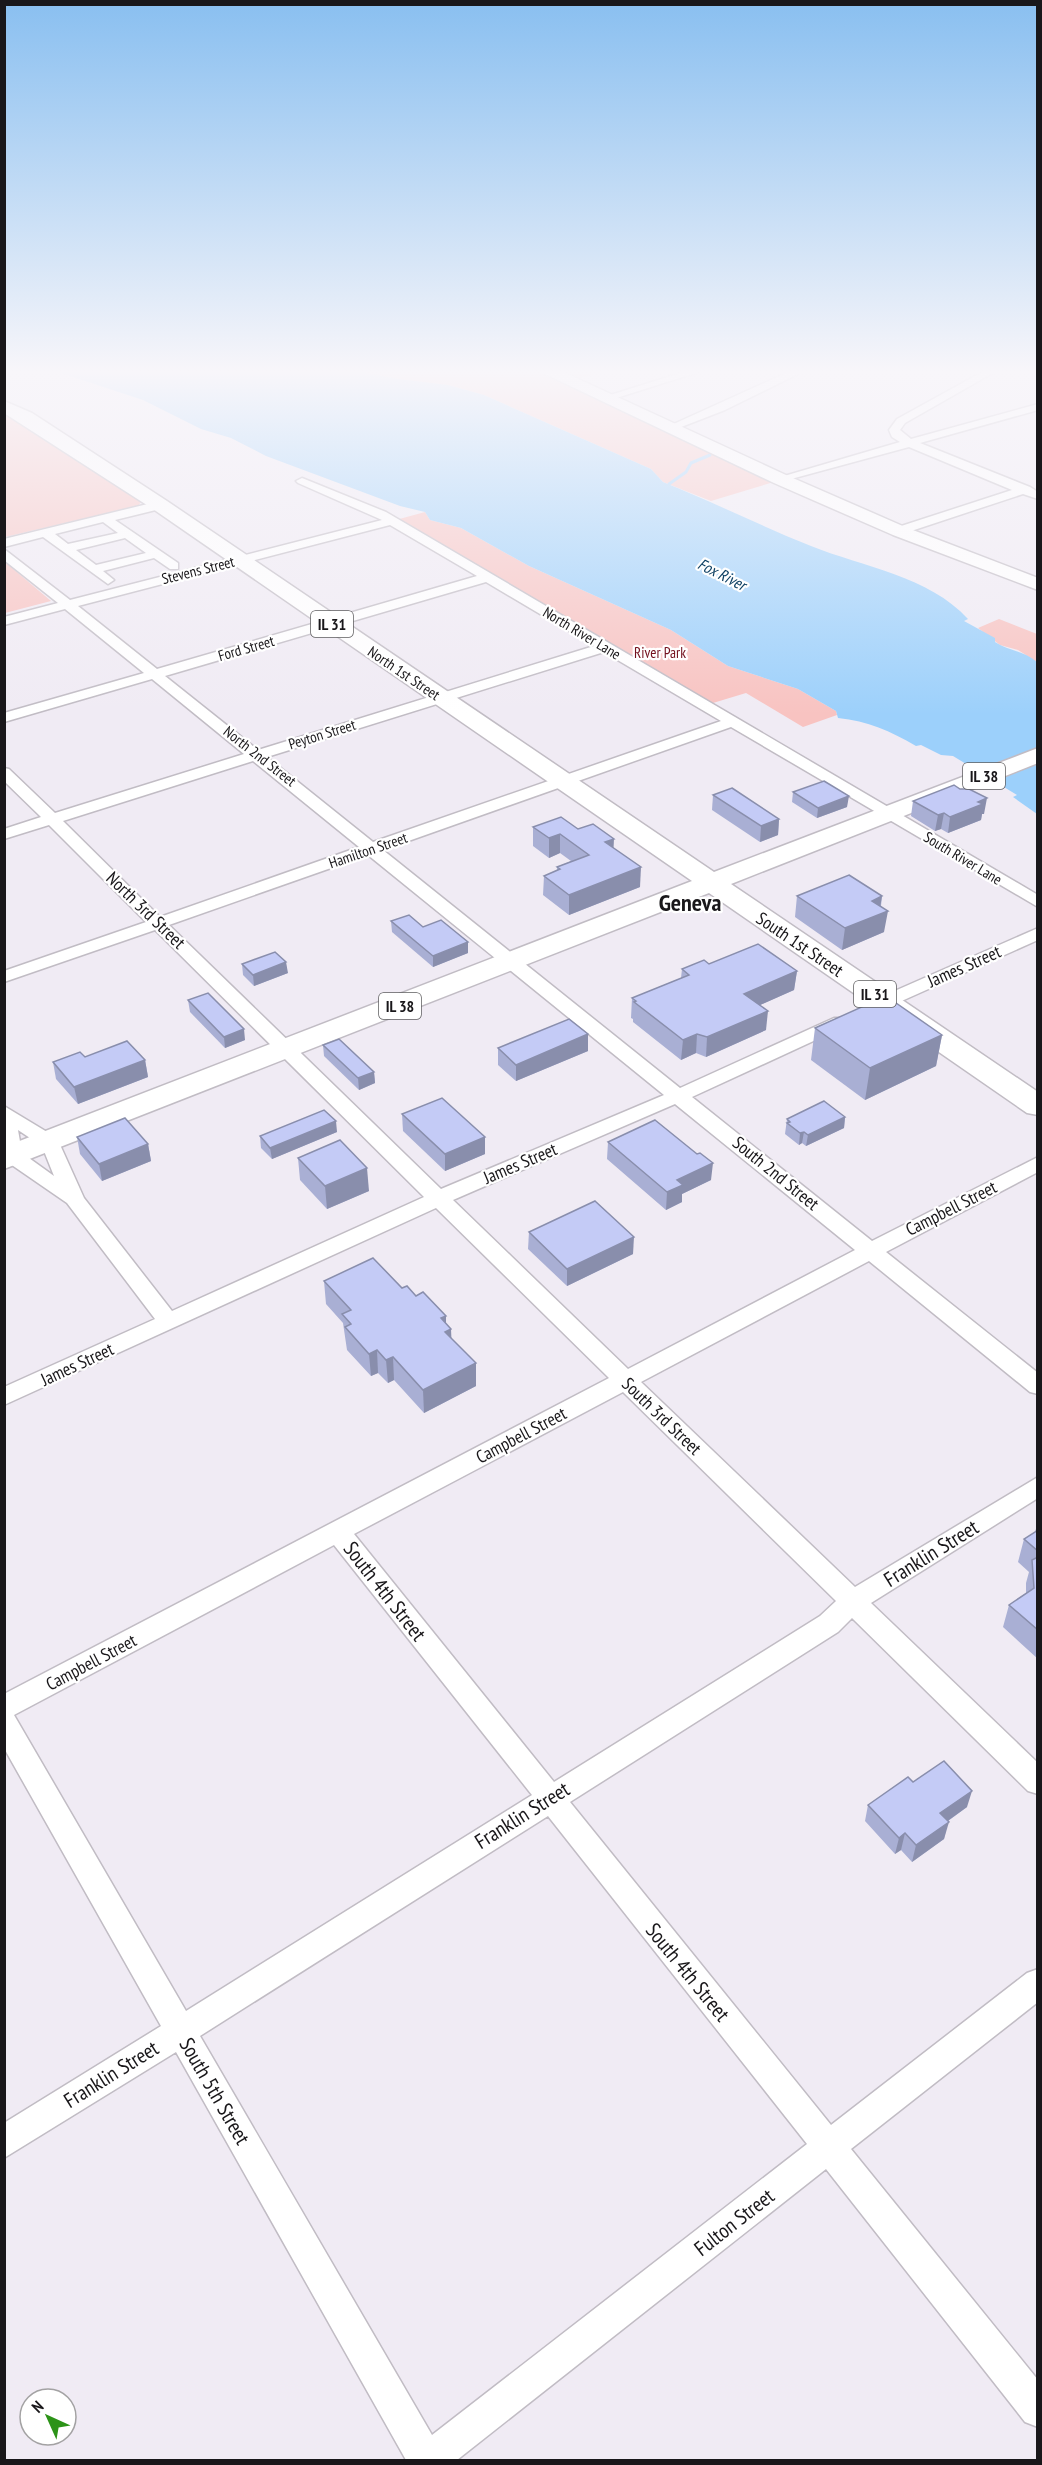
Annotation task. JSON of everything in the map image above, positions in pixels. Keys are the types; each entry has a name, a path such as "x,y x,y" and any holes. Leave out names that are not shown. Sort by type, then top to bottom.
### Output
{"main road":[{"name":"North 1st Street","path":"130,485 712,884"},
{"path":"794,485 898,531 1038,585"},
{"name":"IL 38","path":"9,1158 712,884 1038,754"},
{"name":"South 1st Street","path":"712,884 1038,1106"}],"street":[{"name":"North River Lane","path":"311,485 392,521 889,814"},
{"path":"1010,485 1038,496"},
{"path":"898,531 1038,486"},
{"path":"4,543 160,505"},
{"path":"106,519 174,566"},
{"name":"Stevens Street","path":"4,621 392,521"},
{"path":"45,533 108,580"},
{"path":"65,549 127,534"},
{"name":"North 2nd Street","path":"4,553 514,961"},
{"path":"94,569 156,554"},
{"name":"Ford Street","path":"4,718 489,577"},
{"name":"Peyton Street","path":"4,834 604,647"},
{"name":"Hamilton Street","path":"4,977 732,723"},
{"name":"North 3rd Street","path":"4,772 286,1051"},
{"name":"South River Lane","path":"889,814 1038,902"},
{"name":"James Street","path":"4,1397 439,1198 680,1095 1038,933"},
{"name":"South 2nd Street","path":"514,961 1038,1386"},
{"name":"South 3rd Street","path":"286,1051 1038,1782"},
{"path":"5,1113 50,1142 75,1200 169,1322"},
{"path":"5,1113 9,1158 75,1200"},
{"name":"Campbell Street","path":"4,1707 339,1533 624,1379 1038,1163"},
{"name":"Franklin Street","path":"4,2142 828,1624 852,1602 1038,1486"},
{"name":"South 4th Street","path":"339,1533 1038,2409"},
{"name":"South 5th Street","path":"4,1722 427,2460"},
{"name":"Fulton Street","path":"427,2460 1038,1983"}],"green space":[{"path":"5,485 115,485 141,502 138,506 5,537"},
{"path":"671,485 764,485 711,501"},
{"name":"River Park","path":"425,512 430,520 461,528 529,566 671,630 728,666 798,689 836,711 837,715 803,727 746,693 703,706 392,521"},
{"path":"5,562 51,601 5,613"},
{"path":"999,619 1037,634 1037,662 1018,650 1000,645 978,628"}],"water":[{"name":"Fox River","path":"344,485 670,485 792,538 894,574 934,592 968,619 964,621 995,638 995,642 1037,662 1037,814 1013,797 1017,795 953,756 941,755 921,745 916,746 869,724 838,718 836,711 798,689 728,666 671,630 529,566 461,528 430,520 425,512 400,506"}],"building":[{"path":"824,781 849,796 818,808 793,792"},
{"path":"954,785 987,798 978,802 983,804 950,817 944,813 938,815 913,801"},
{"path":"732,788 779,819 761,826 713,795"},
{"path":"561,817 578,829 593,824 614,839 605,842 641,867 569,895 544,876 560,869 557,867 589,855 560,834 549,838 533,827"},
{"path":"849,875 882,896 872,901 888,911 845,928 797,896"},
{"path":"409,915 423,927 441,920 468,942 433,956 391,921"},
{"path":"758,944 797,971 744,994 768,1011 707,1037 697,1034 683,1040 634,1002 636,1001 632,998 689,975 682,969 704,960 709,964"},
{"path":"275,952 286,962 253,975 242,964"},
{"path":"208,993 244,1029 224,1037 188,1000"},
{"path":"886,996 942,1035 870,1068 815,1028"},
{"path":"569,1019 588,1034 516,1065 498,1048"},
{"path":"339,1039 374,1072 358,1078 323,1045"},
{"path":"127,1041 145,1060 74,1087 53,1062 80,1052 85,1057"},
{"path":"442,1098 485,1137 445,1154 402,1114"},
{"path":"824,1101 845,1117 808,1135 804,1132 800,1133 787,1123 790,1122 787,1119"},
{"path":"324,1110 336,1121 270,1148 260,1136"},
{"path":"125,1118 148,1144 99,1164 77,1137"},
{"path":"655,1120 697,1154 700,1153 713,1163 677,1180 683,1185 667,1192 608,1142"},
{"path":"340,1140 367,1168 325,1186 298,1158"},
{"path":"595,1201 634,1237 567,1269 529,1232"},
{"path":"373,1258 402,1288 407,1286 416,1296 423,1292 446,1316 441,1318 451,1329 445,1332 476,1363 423,1390 393,1357 386,1360 377,1350 369,1354 345,1327 351,1324 342,1314 351,1310 324,1281"},
{"path":"1038,1530 1038,1551 1024,1539"},
{"path":"1038,1557 1038,1630 1009,1605 1034,1588 1032,1560"},
{"path":"944,1761 972,1791 940,1813 949,1822 916,1845 905,1833 899,1838 868,1805 908,1777 913,1782"}],"district":[{"name":"Geneva","path":"690,902"}]}
